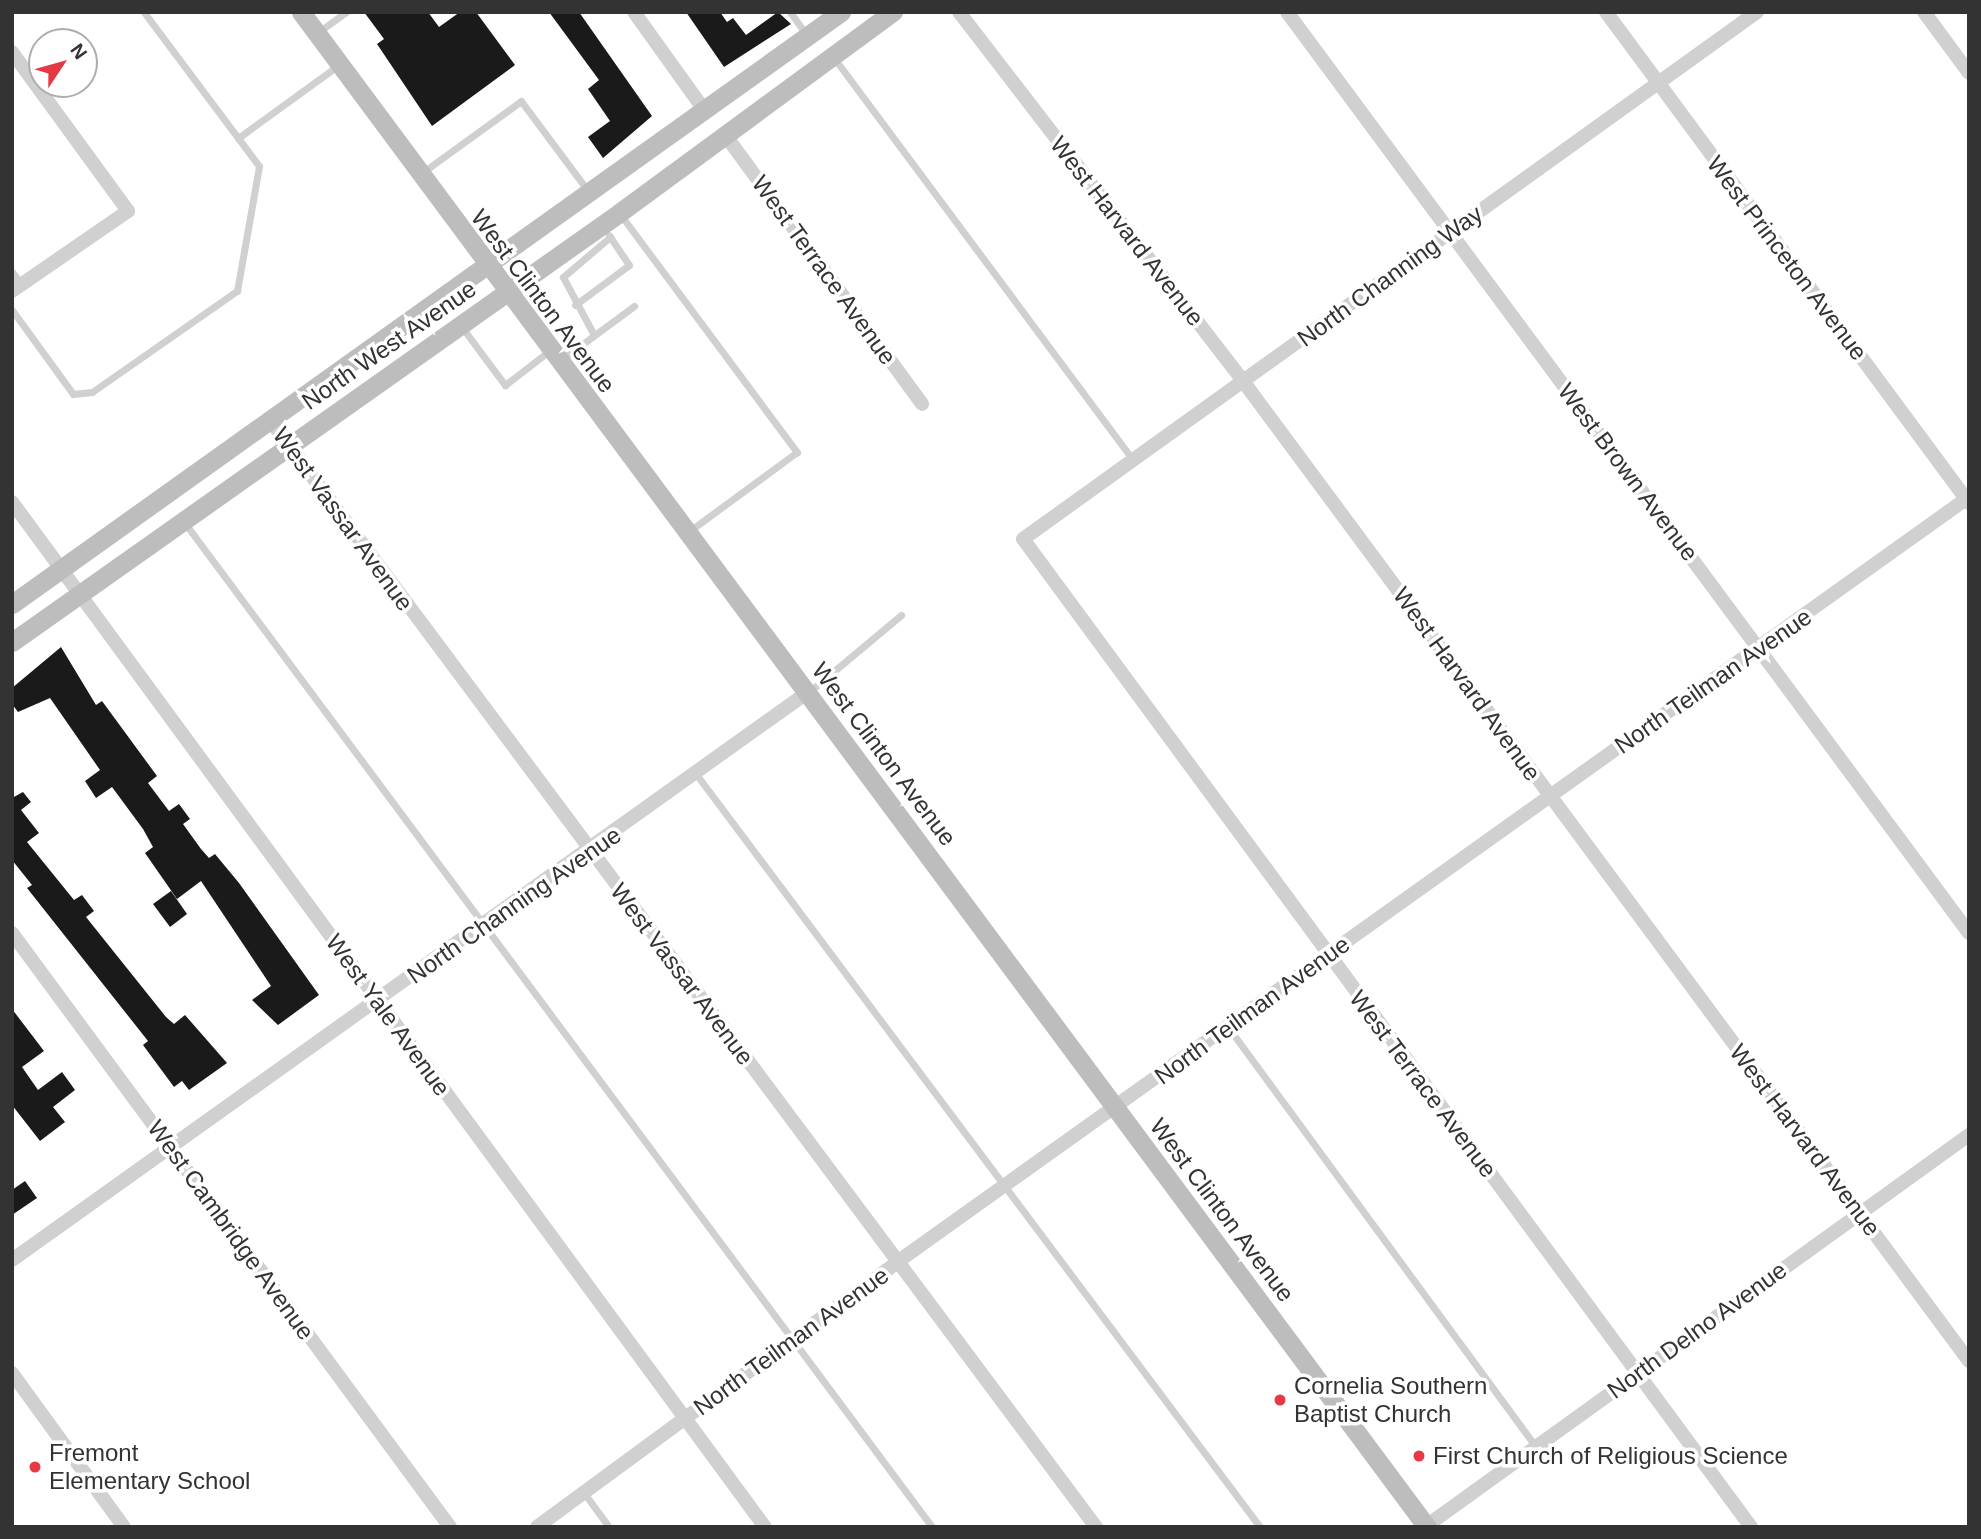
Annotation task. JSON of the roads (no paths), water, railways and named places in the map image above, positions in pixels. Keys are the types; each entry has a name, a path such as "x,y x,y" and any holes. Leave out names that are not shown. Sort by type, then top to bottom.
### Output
{"main road":[{"name":"West Clinton Avenue","path":"301,12 487,269 808,692 1426,1526"},
{"name":"North West Avenue","path":"12,604 487,269 841,12"},
{"name":"North West Avenue","path":"12,642 461,325 606,231 619,213 893,12"}],"street":[{"path":"634,12 705,111"},
{"name":"West Harvard Avenue","path":"959,12 1243,381 1969,1361"},
{"name":"West Brown Avenue","path":"1287,12 1969,933"},
{"name":"West Princeton Avenue","path":"1606,12 1968,500"},
{"name":"North Channing Way","path":"1023,539 1757,12"},
{"path":"1924,12 1969,73"},
{"path":"12,52 128,211 17,288"},
{"name":"West Terrace Avenue","path":"726,136 922,404"},
{"name":"West Vassar Avenue","path":"270,420 589,853 900,1260 1096,1527"},
{"name":"North Teilman Avenue","path":"537,1527 900,1260 1968,500"},
{"name":"West Yale Avenue","path":"12,502 765,1527"},
{"name":"West Terrace Avenue","path":"1023,539 1751,1527"},
{"name":"North Channing Avenue","path":"12,1260 589,853 808,692"},
{"name":"West Cambridge Avenue","path":"12,933 450,1527"},
{"name":"North Delno Avenue","path":"1426,1526 1969,1135"},
{"path":"12,1373 124,1527"}],"lane":[{"path":"12,310 73,394 92,392 237,291 259,166 144,12"},
{"path":"317,34 346,12"},
{"path":"790,12 808,36"},
{"path":"834,57 1133,460"},
{"path":"238,138 339,65"},
{"path":"419,174 521,101 590,194"},
{"path":"619,213 797,452 687,532"},
{"path":"575,305 629,265 606,231 565,271 564,285 575,305 594,335"},
{"path":"12,272 17,288"},
{"path":"461,325 505,385 594,335 634,306"},
{"path":"184,522 932,1527"},
{"path":"808,692 901,615"},
{"path":"696,774 1260,1527"},
{"path":"1228,1027 1536,1447"},
{"path":"584,1493 609,1527"}],"place":[{"name":"Cornelia Southern Baptist Church","path":"1280,1400"},
{"name":"First Church of Religious Science","path":"1419,1456"},
{"name":"Fremont Elementary School","path":"35,1467"}]}
